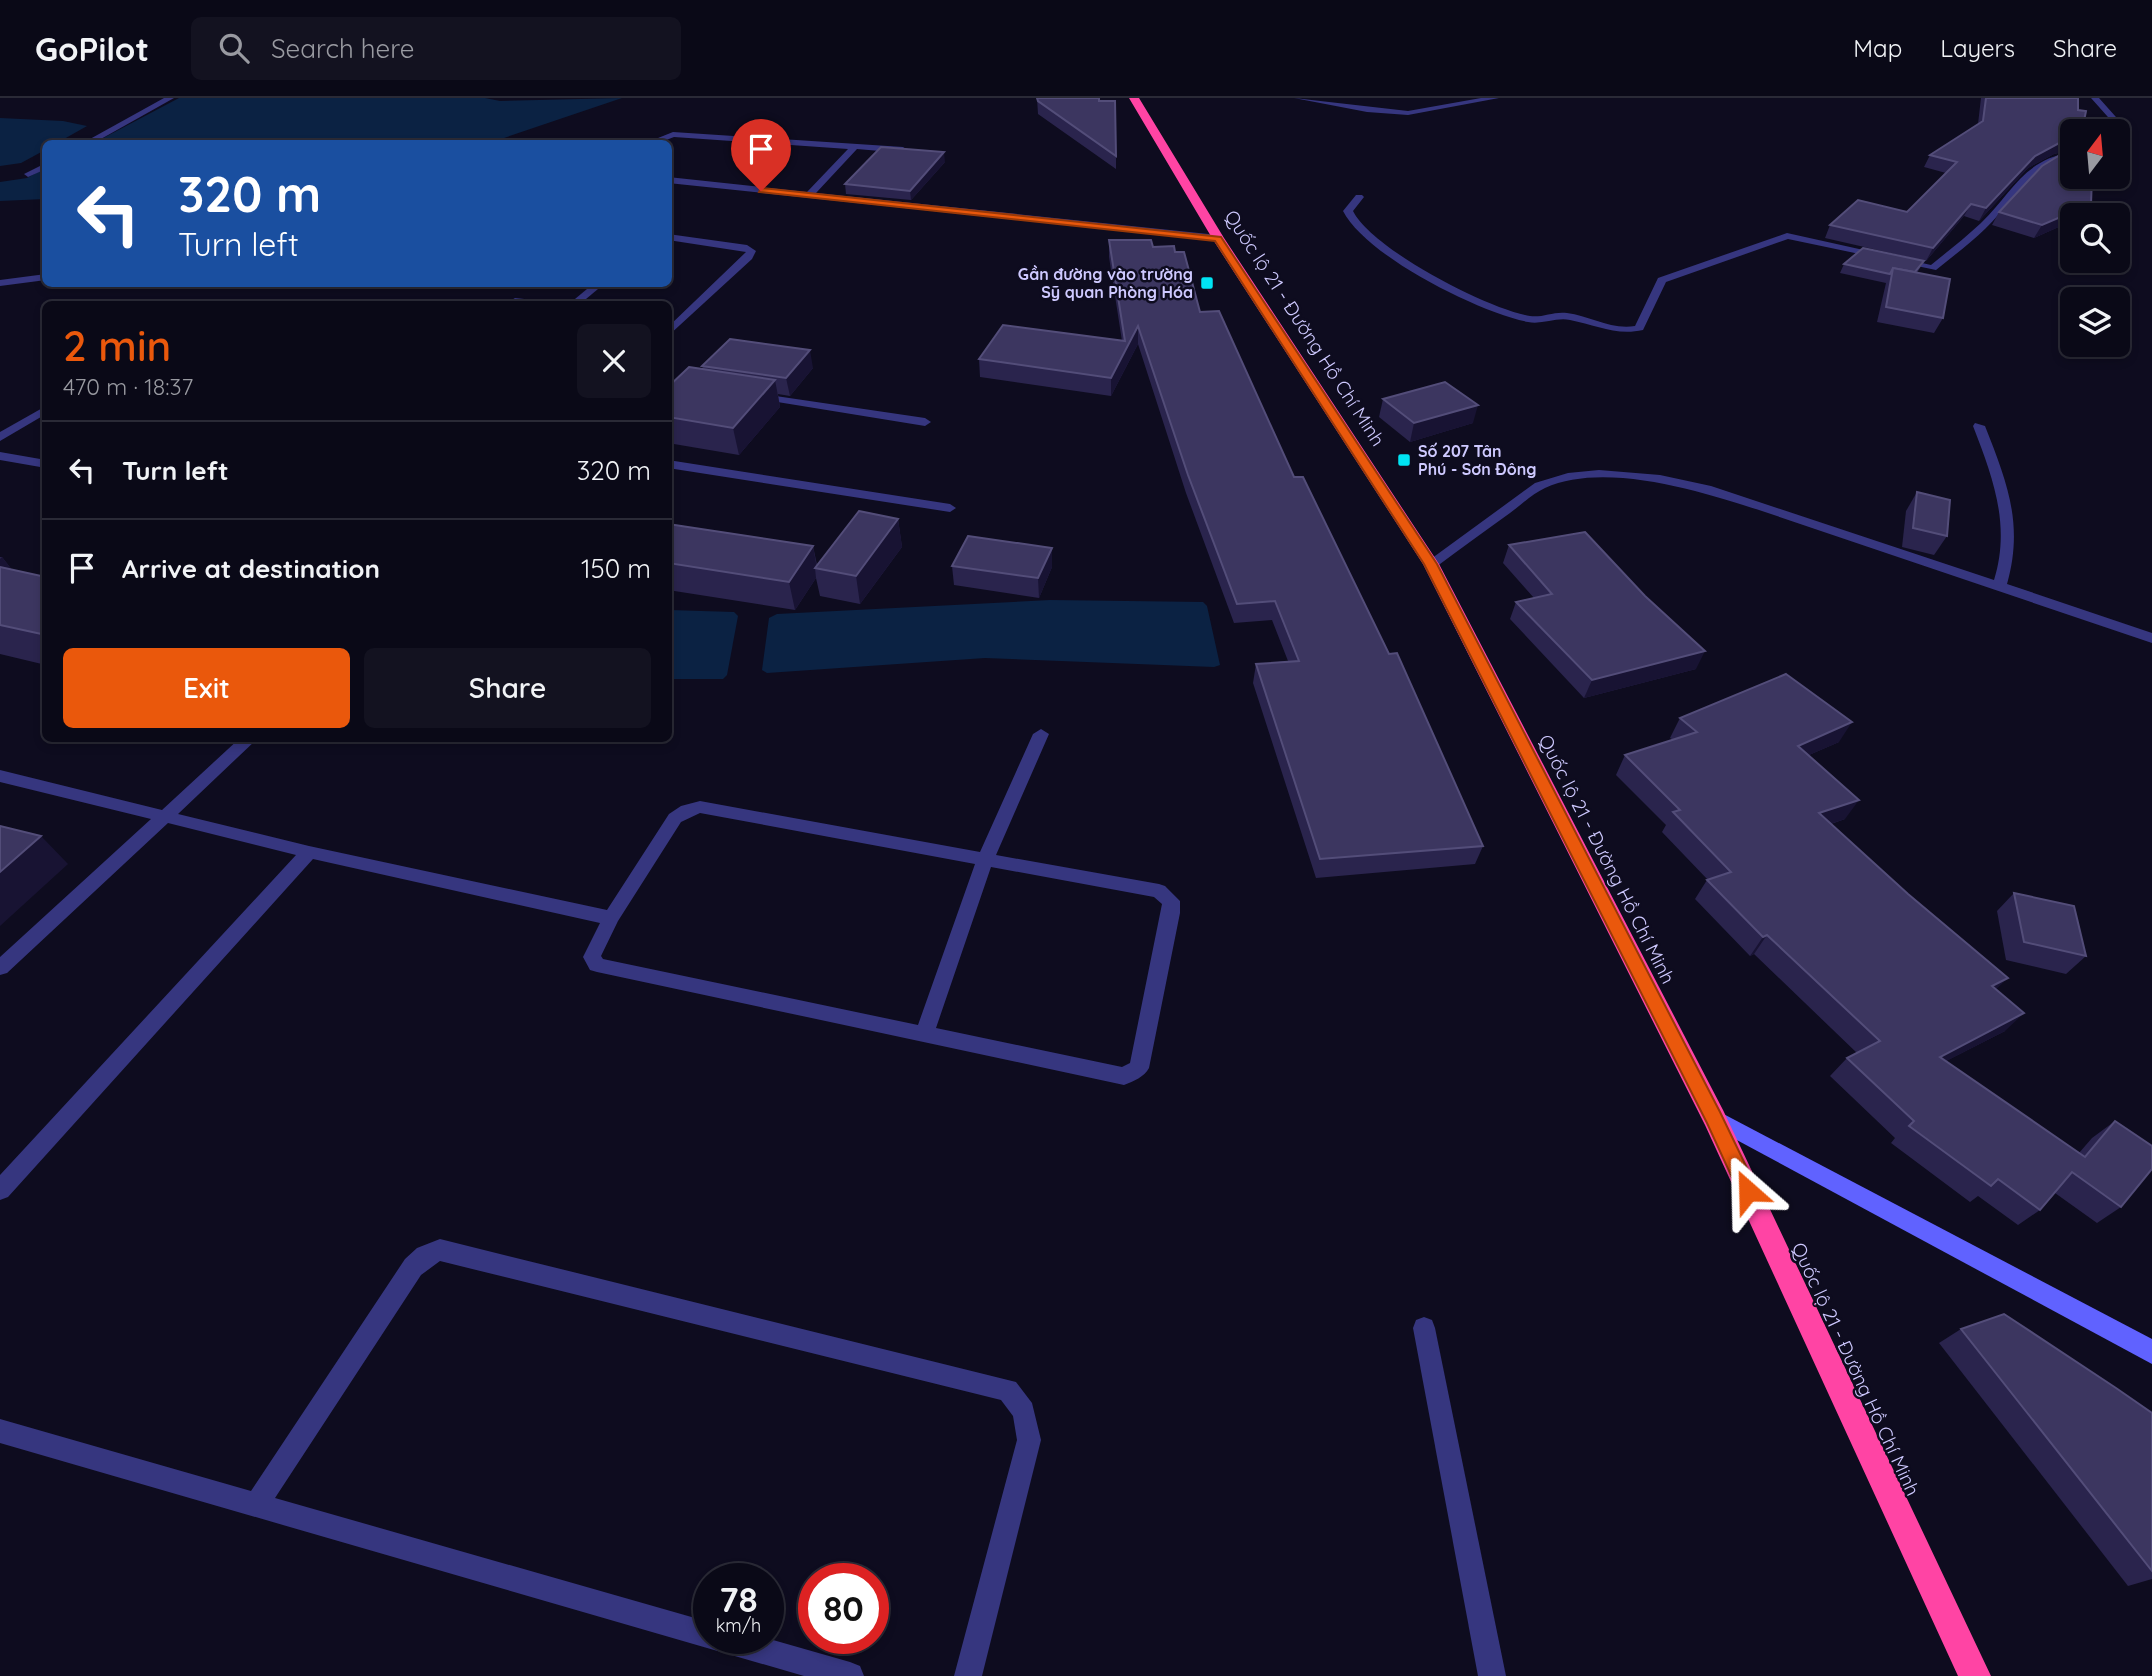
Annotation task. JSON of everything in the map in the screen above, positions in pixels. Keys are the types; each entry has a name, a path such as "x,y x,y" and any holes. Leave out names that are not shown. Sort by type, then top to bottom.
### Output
{"highway":[{"name":"Quốc lộ 21 - Đường Hồ Chí Minh","path":"1134,98 1218,238 1431,564 1714,1118 1975,1676"}],"street":[{"path":"92,140 170,98"},
{"path":"1298,98 1367,110 1408,113 1495,98"},
{"path":"2095,98 2114,119"},
{"path":"657,140 673,134 907,151"},
{"path":"808,196 854,147"},
{"path":"1359,197 1348,211 1353,221 1372,241 1425,273 1504,311 1532,320 1564,316 1625,332 1639,328 1662,280 1787,236 1913,266 1933,268 1987,223 2004,200 2043,162 2060,158"},
{"path":"28,174 42,167"},
{"path":"672,180 1218,238"},
{"path":"672,238 747,248 751,251 749,257 673,324"},
{"path":"0,284 42,278"},
{"path":"578,301 595,287"},
{"path":"741,394 925,422"},
{"path":"0,437 42,411"},
{"path":"1979,426 2004,497 2009,530 2008,552 1999,588"},
{"path":"0,456 42,463"},
{"path":"672,465 950,508"},
{"path":"1431,564 1539,486 1568,477 1631,475 1707,489 2152,638"},
{"path":"925,1033 986,857 1041,734"},
{"path":"0,968 246,742"},
{"path":"0,776 309,852 611,918"},
{"path":"700,807 986,857 1159,891 1171,901 1171,913 1139,1068 1124,1076 597,965 592,957 611,918 675,818 687,810 700,807"},
{"path":"0,1190 309,852"},
{"path":"1714,1118 2152,1352"},
{"path":"257,1503 413,1267 425,1256 440,1250 1008,1390 1024,1411 1028,1440 968,1676"},
{"path":"1424,1328 1492,1676"},
{"path":"0,1431 693,1630"},
{"path":"759,1654 794,1668 850,1676"}],"water":[{"path":"179,98 485,98 500,101 622,98 498,140 100,140"},
{"path":"0,118 63,121 87,126 62,140 42,140 42,152 21,163 0,166"},
{"path":"42,170 42,199 0,201 0,182 27,178"},
{"path":"1050,600 1203,602 1207,606 1220,665 1214,667 985,658 767,673 762,670 769,618 777,614"},
{"path":"672,610 734,612 738,616 727,675 723,679 672,679"}],"building":[{"path":"1037,98 1099,98 1099,101 1115,101 1116,156 1038,101"},
{"path":"1986,98 2078,98 2078,110 2086,111 2084,119 2060,119 2060,143 2035,156 1986,208 1971,204 1933,248 1830,225 1858,200 1907,212 1957,162 1930,155 1983,121"},
{"path":"881,147 944,152 910,191 845,184"},
{"path":"2060,155 2060,189 2092,189 2091,203 2060,203 2060,217 2042,225 1999,212 2042,166"},
{"path":"1109,240 1151,240 1153,247 1174,246 1175,252 1184,252 1200,312 1219,311 1294,477 1303,477 1389,654 1397,653 1483,846 1320,859 1256,664 1299,661 1275,601 1237,604 1188,475 1138,326 1111,378 979,359 1003,325 1125,341"},
{"path":"1863,248 1924,261 1915,272 1893,268 1890,274 1844,264"},
{"path":"1893,268 1950,279 1943,318 1886,307"},
{"path":"730,339 810,350 786,378 702,366"},
{"path":"689,367 775,380 733,428 672,418 672,383"},
{"path":"1445,382 1478,405 1414,423 1383,399"},
{"path":"1917,492 1950,500 1947,536 1913,528"},
{"path":"859,511 898,519 856,576 815,568"},
{"path":"672,525 813,546 789,582 672,564"},
{"path":"1585,532 1645,596 1705,651 1592,680 1516,602 1552,594 1509,545"},
{"path":"968,536 1052,548 1038,578 952,566"},
{"path":"0,567 42,576 42,634 0,625"},
{"path":"1786,674 1852,722 1798,746 1859,800 1819,813 1908,894 2008,978 1992,986 2024,1013 1940,1057 2085,1157 2115,1121 2152,1146 2152,1169 2121,1207 2072,1172 2040,1210 1998,1179 1991,1186 1909,1126 1914,1121 1847,1058 1880,1041 1767,935 1763,937 1707,880 1731,872 1673,812 1680,810 1625,755 1697,732 1680,718"},
{"path":"0,826 41,836 0,872"},
{"path":"2014,893 2074,906 2086,956 2024,942"},
{"path":"2004,1314 2152,1413 2152,1571 1961,1329"}],"place":[{"name":"Gần đường vào trường Sỹ quan Phòng Hóa","path":"1207,283"},
{"name":"Số 207 Tân Phú - Sơn Đông","path":"1404,460"}],"route":[{"path":"761,191 1218,238 1431,564 1714,1118 1748,1191"}]}
